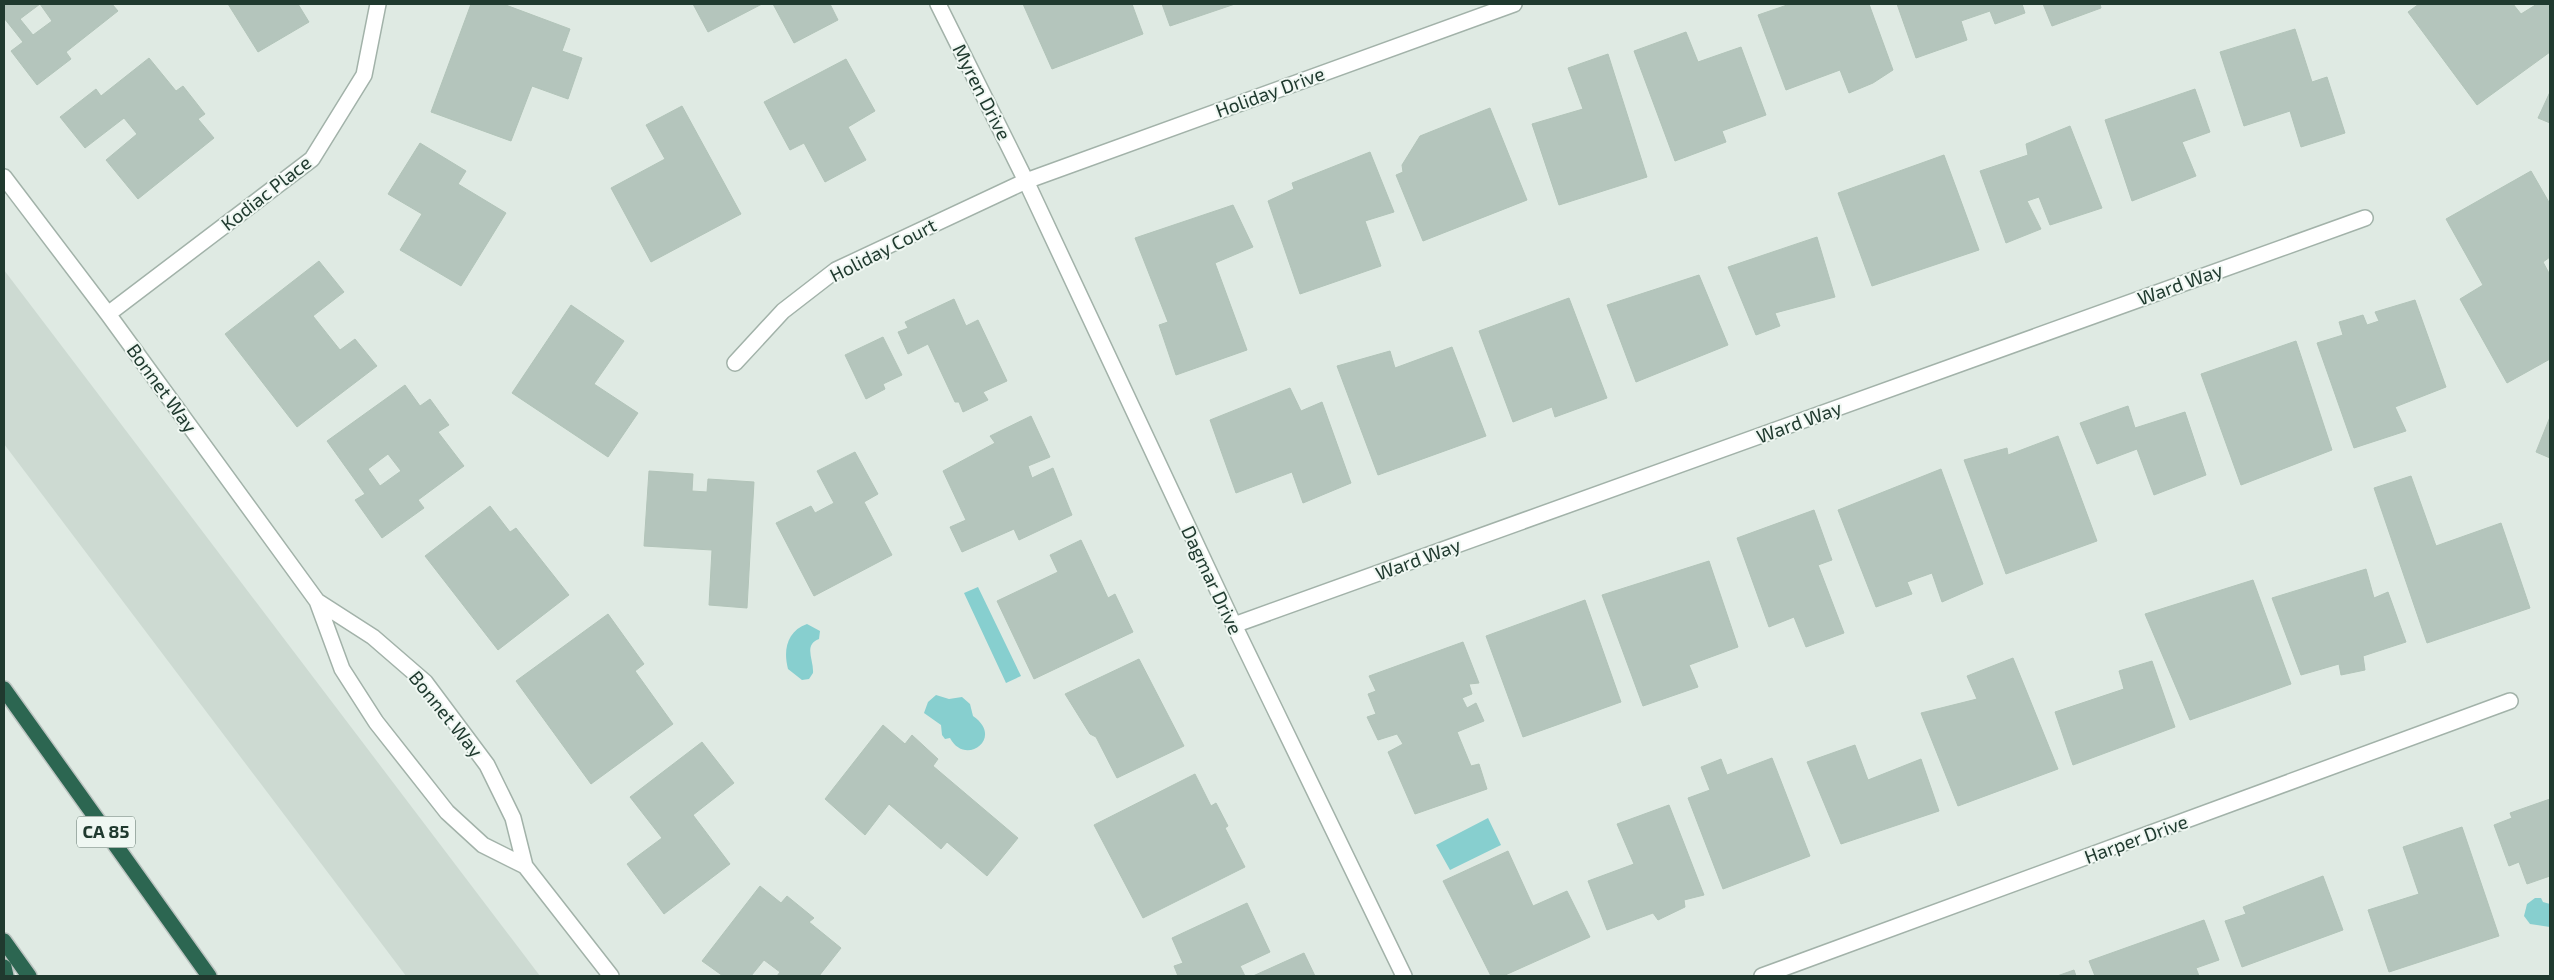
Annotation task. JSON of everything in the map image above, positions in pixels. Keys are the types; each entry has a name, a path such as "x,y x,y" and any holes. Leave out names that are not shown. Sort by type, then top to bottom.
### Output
{"highway":[{"name":"CA 85","path":"4,689 209,976"},
{"path":"4,941 29,976"},
{"path":"4,967 6,976"}],"street":[{"name":"Kodiac Place","path":"108,314 312,158 364,75 378,4"},
{"name":"Myren Drive","path":"938,4 1026,181"},
{"name":"Holiday Drive","path":"1026,181 1514,4"},
{"name":"Bonnet Way","path":"4,177 108,314 317,601 342,669 382,729 447,812 483,845 525,866"},
{"name":"Holiday Court","path":"735,363 783,311 836,270 1026,181"},
{"name":"Dagmar Drive","path":"1026,181 1234,625 1404,976"},
{"name":"Ward Way","path":"1234,625 2365,218"},
{"name":"Bonnet Way","path":"317,601 373,636 425,682 487,765 513,818 525,866 611,976"},
{"name":"Harper Drive","path":"1762,976 2510,701"}],"shaded area":[{"path":"4,270 540,976 406,976 4,444"}],"water":[{"path":"978,587 1021,676 1006,683 964,593"},
{"path":"807,624 820,631 819,639 811,645 810,649 813,673 809,679 802,680 788,669 786,655 791,636 800,627"},
{"path":"936,695 949,699 962,697 970,704 973,716 982,724 985,733 984,740 979,746 972,750 964,750 957,746 950,738 945,739 942,735 941,725 924,713 928,702"},
{"path":"1488,818 1501,845 1450,870 1436,845"},
{"path":"2535,898 2541,898 2543,902 2550,904 2550,927 2530,924 2524,916 2527,904"}],"building":[{"path":"4,4 40,4 112,4 118,11 66,52 71,59 37,85 11,51 23,42 4,18","holes":["40,4 52,21 33,35 20,19"]},
{"path":"228,4 298,4 309,22 258,52"},
{"path":"471,4 503,4 570,29 562,51 582,58 568,99 532,86 511,141 431,112"},
{"path":"693,4 762,4 708,32"},
{"path":"773,4 830,4 838,20 794,43"},
{"path":"1023,4 1132,4 1143,34 1052,69"},
{"path":"1162,4 1235,4 1170,26"},
{"path":"1790,4 1869,4 1893,70 1873,83 1849,93 1840,70 1786,90 1758,15"},
{"path":"1897,4 2022,4 2025,13 1995,24 1990,11 1961,21 1967,40 1916,58"},
{"path":"2043,4 2100,4 2101,8 2052,26"},
{"path":"2419,4 2513,4 2521,14 2537,4 2550,4 2550,52 2477,105 2408,12"},
{"path":"2295,29 2312,82 2327,77 2345,133 2301,147 2290,111 2244,126 2220,52"},
{"path":"1686,32 1698,62 1741,47 1766,115 1722,131 1726,142 1675,161 1634,51"},
{"path":"1608,54 1647,177 1559,205 1532,124 1583,109 1568,68"},
{"path":"149,58 176,91 183,86 205,114 198,119 214,138 138,199 106,160 137,134 124,118 85,148 60,117 96,89 101,96"},
{"path":"846,59 875,111 848,127 866,160 825,182 804,143 790,150 764,102"},
{"path":"2195,89 2210,132 2182,142 2196,176 2132,201 2105,120"},
{"path":"2550,92 2550,123 2538,118"},
{"path":"682,106 741,214 651,262 611,188 665,159 646,125"},
{"path":"1490,108 1527,200 1423,241 1396,175 1403,172 1402,165 1420,136"},
{"path":"2070,126 2102,208 2050,225 2039,197 2027,201 2041,229 2006,243 1980,171 2028,155 2026,144"},
{"path":"420,143 466,171 458,184 506,213 461,286 400,250 422,214 388,194"},
{"path":"1370,152 1394,212 1365,221 1381,266 1300,294 1268,201 1294,189 1292,183"},
{"path":"1944,155 1979,250 1872,286 1838,193"},
{"path":"2531,171 2550,204 2550,257 2543,262 2550,275 2550,359 2507,383 2460,299 2483,285 2446,219"},
{"path":"1233,205 1253,247 1215,263 1247,350 1176,375 1159,325 1168,322 1135,238"},
{"path":"1817,237 1835,297 1775,313 1780,326 1756,335 1728,267"},
{"path":"319,261 344,292 313,316 340,350 355,339 377,366 297,427 225,334"},
{"path":"1699,275 1728,345 1636,382 1607,305"},
{"path":"1569,298 1607,398 1555,417 1552,407 1513,422 1479,331"},
{"path":"954,299 966,326 978,320 1007,381 983,392 988,400 963,412 959,402 955,402 928,344 908,354 898,332 908,328 905,322"},
{"path":"2415,300 2446,387 2395,407 2406,431 2354,448 2317,343 2343,335 2339,322 2363,315 2367,325 2379,321 2375,312"},
{"path":"571,305 624,341 594,384 638,413 608,457 512,393"},
{"path":"883,337 902,375 883,384 885,389 866,399 845,355"},
{"path":"2296,341 2332,450 2241,485 2201,374"},
{"path":"1452,347 1486,436 1378,475 1337,366 1390,351 1395,368"},
{"path":"405,385 420,406 430,399 449,425 438,432 464,466 418,500 424,508 382,538 355,500 365,494 327,441","holes":["388,454 401,471 380,486 368,469"]},
{"path":"1290,388 1301,411 1322,402 1351,483 1303,503 1292,472 1236,493 1210,420"},
{"path":"2128,406 2135,428 2185,412 2206,475 2154,495 2137,449 2097,464 2080,423"},
{"path":"1031,416 1050,457 1028,466 1032,478 1053,468 1072,515 1019,540 1014,529 962,552 950,527 966,520 943,471 995,443 990,436"},
{"path":"2550,417 2550,458 2536,452"},
{"path":"2058,436 2097,541 2006,574 1964,460 2007,448 2008,455"},
{"path":"855,452 878,494 864,502 892,555 814,596 776,523 811,506 815,513 834,503 817,471"},
{"path":"1941,469 1983,584 1942,602 1932,573 1907,582 1912,594 1876,607 1838,510"},
{"path":"649,471 693,474 692,491 707,492 708,479 754,482 747,608 709,605 712,550 644,546"},
{"path":"2411,476 2436,546 2501,523 2530,608 2427,643 2374,488"},
{"path":"490,506 510,532 516,528 569,595 498,650 425,556"},
{"path":"1814,510 1832,560 1818,565 1844,633 1806,647 1794,617 1769,627 1737,538"},
{"path":"1081,540 1108,598 1115,594 1133,632 1034,679 997,601 1058,572 1050,555"},
{"path":"1709,561 1738,647 1689,665 1698,687 1643,706 1602,595"},
{"path":"2366,569 2374,598 2388,592 2406,642 2363,656 2365,670 2341,675 2339,664 2301,675 2272,598"},
{"path":"2253,580 2291,684 2190,720 2145,614"},
{"path":"1585,600 1621,702 1523,737 1486,636"},
{"path":"608,614 644,664 635,671 673,724 591,784 516,681"},
{"path":"1463,642 1479,683 1469,684 1472,694 1462,698 1467,708 1476,703 1484,721 1457,732 1471,766 1479,764 1487,789 1415,814 1388,752 1403,744 1397,734 1378,740 1367,717 1376,714 1368,694 1376,691 1369,676"},
{"path":"2013,658 2058,769 1958,806 1921,713 1977,699 1967,676"},
{"path":"1139,659 1184,746 1117,778 1096,737 1090,734 1065,694"},
{"path":"2152,661 2175,727 2073,765 2055,712 2124,689 2119,671"},
{"path":"883,725 905,744 912,735 938,759 933,766 1018,838 987,876 947,842 941,849 889,804 865,835 825,799"},
{"path":"702,742 734,783 693,815 730,864 664,914 627,864 662,838 630,797"},
{"path":"1855,745 1868,780 1921,759 1939,811 1841,844 1807,762"},
{"path":"1772,758 1810,856 1723,889 1688,798 1710,790 1701,767 1721,759 1727,775"},
{"path":"1195,774 1211,806 1216,803 1228,826 1225,828 1245,867 1143,918 1094,825"},
{"path":"2550,799 2550,876 2527,884 2519,862 2509,866 2494,825 2512,818 2510,813"},
{"path":"1669,805 1704,895 1684,900 1685,907 1658,920 1653,913 1607,930 1588,881 1634,864 1617,824"},
{"path":"2462,827 2499,936 2389,972 2368,910 2419,894 2403,847"},
{"path":"1508,851 1533,906 1567,891 1590,937 1503,976 1491,976 1443,881"},
{"path":"2323,876 2343,930 2242,967 2225,921 2246,914 2243,907"},
{"path":"760,886 781,903 787,896 814,918 809,922 841,948 819,976 777,976 780,972 764,960 751,976 723,976 702,961"},
{"path":"1247,903 1270,952 1240,966 1245,976 1178,976 1174,966 1183,963 1172,938"},
{"path":"2204,920 2219,960 2196,968 2199,976 2095,976 2089,961"},
{"path":"1304,953 1315,976 1253,976"},
{"path":"2074,970 2076,976 2057,976"}]}
